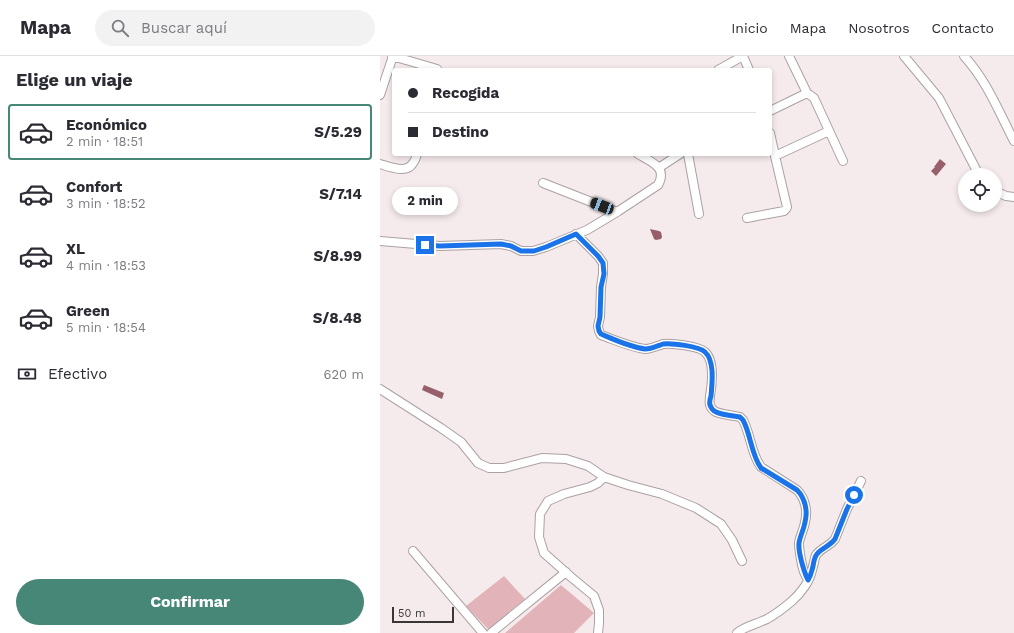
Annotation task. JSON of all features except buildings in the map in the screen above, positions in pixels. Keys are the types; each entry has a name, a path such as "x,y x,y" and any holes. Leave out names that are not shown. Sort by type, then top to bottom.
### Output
{"street":[{"path":"380,95 392,56 434,68"},
{"path":"722,68 743,56 748,68"},
{"path":"788,56 807,93 814,98 843,161"},
{"path":"904,56 939,98 975,168"},
{"path":"964,56 973,65 987,86 1014,142"},
{"path":"772,110 807,93"},
{"path":"775,156 829,131"},
{"path":"747,218 784,211 787,207 772,142"},
{"path":"380,164 400,169 408,168 413,164 415,156"},
{"path":"380,241 440,246 501,244 511,246 521,251 534,251 587,230 658,185 662,174 660,167 641,156"},
{"path":"660,167 677,156"},
{"path":"688,156 699,214"},
{"path":"543,183 617,212"},
{"path":"1002,194 1014,197"},
{"path":"576,234 603,263 604,274 601,287 600,317 598,326 601,334 625,344 648,349 663,344 670,344 692,347 704,352 711,366 711,407 716,412 740,417 743,420 757,463 761,468 801,494 806,506 806,521 799,544 805,574 808,580"},
{"path":"380,389 461,442 478,463 489,468 504,468 542,458 566,459 588,466 604,476 628,485 662,494 696,508 720,524 732,540 742,561"},
{"path":"598,633 599,610 594,596 544,553 539,537 540,514 548,501 564,494 590,487 598,483 604,476"},
{"path":"737,633 748,626 766,619 776,613 794,600 801,592 812,572 814,559 817,554 833,543 847,509 861,481"},
{"path":"413,551 483,633"},
{"path":"491,633 566,572"}],"shaded area":[{"path":"504,576 525,599 488,629 466,606"},
{"path":"561,585 594,613 574,633 505,633"}],"route":[{"path":"425,245 501,244 511,246 521,251 534,251 576,234 601,259 603,263 604,274 601,287 600,317 598,326 601,334 632,346 648,349 663,344 670,344 692,347 704,352 711,366 712,375 710,404 713,410 740,417 745,423 757,463 761,468 801,494 806,506 806,521 799,544 805,574 808,580 812,572 814,559 821,550 833,543 854,495"}]}
